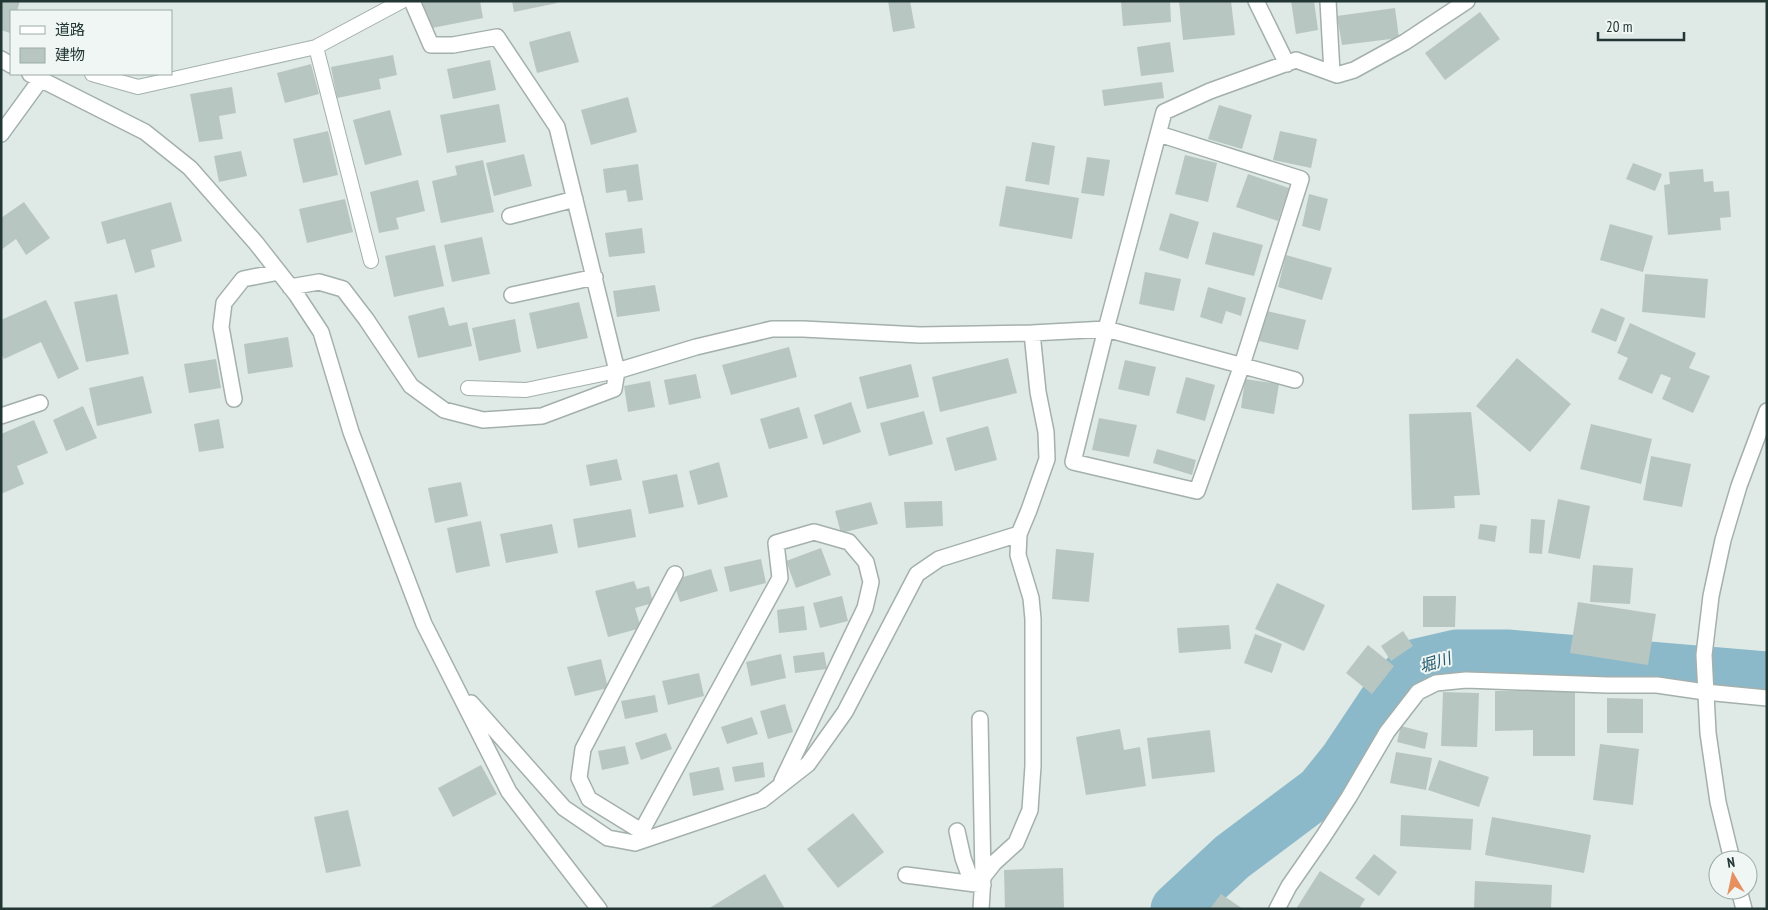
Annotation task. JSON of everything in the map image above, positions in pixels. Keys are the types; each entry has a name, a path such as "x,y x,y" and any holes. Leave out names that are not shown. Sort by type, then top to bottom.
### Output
{"street":[{"path":"290,287 319,282 343,290 411,386 444,410 483,420 542,416 614,389 617,371 557,127 497,37 453,45 431,45 412,1"},
{"path":"1256,1 1287,64"},
{"path":"1328,1 1332,73"},
{"path":"1158,134 1301,179 1242,365 1197,492 1073,462 1106,329 1158,134 1164,112 1210,91 1296,60 1337,74 1354,70 1405,42 1467,1"},
{"path":"1,134 35,77 145,132 190,168 279,272 321,332 351,432 424,624 509,792 599,909"},
{"path":"510,216 575,199"},
{"path":"234,399 221,327 224,303 243,279 279,272"},
{"path":"512,295 595,276"},
{"path":"617,371 696,347 772,329 803,328 920,335 1032,333 1106,329 1295,380"},
{"path":"979,882 994,863 1016,842 1030,810 1033,766 1033,619 1031,598 1018,555 1019,534 1047,459 1046,432 1038,392 1032,333"},
{"path":"1,416 40,403"},
{"path":"1730,850 1718,802 1708,733 1704,655 1711,596 1723,540 1739,486 1767,411"},
{"path":"638,837 780,578 776,543 814,532 849,542 866,562 871,582 865,608 780,785"},
{"path":"456,687 564,808 608,838 638,837 762,800 808,764 845,712 917,574 939,559 1019,534"},
{"path":"638,837 589,799 579,778 583,749 675,574"},
{"path":"1277,909 1289,886 1349,797 1387,732 1418,692 1436,683 1466,680 1607,685 1657,684 1705,687 1767,698"},
{"path":"980,720 979,882 981,909"},
{"path":"957,831 963,858 979,882"},
{"path":"906,875 979,882"}],"lane":[{"path":"96,75 138,87 316,46 402,1"},
{"path":"316,46 371,261"},
{"path":"468,388 526,390 617,371"}],"building":[{"path":"1,1 20,1 17,10 10,10 10,33 1,30"},
{"path":"422,1 480,1 483,18 427,29"},
{"path":"512,1 557,1 557,3 514,12"},
{"path":"888,1 910,1 915,28 893,32"},
{"path":"1121,1 1170,1 1171,22 1123,26"},
{"path":"1179,1 1231,1 1235,35 1183,40"},
{"path":"1291,1 1314,1 1318,30 1296,34"},
{"path":"1395,8 1399,38 1342,45 1337,16"},
{"path":"1480,12 1500,39 1445,80 1425,53"},
{"path":"570,31 579,62 537,73 529,42"},
{"path":"1170,42 1174,72 1141,76 1137,47"},
{"path":"393,55 397,75 379,79 381,89 337,98 331,67"},
{"path":"490,60 496,90 453,99 447,69"},
{"path":"311,64 319,94 285,103 277,73"},
{"path":"1162,82 1164,98 1104,106 1102,90"},
{"path":"232,87 236,113 219,116 223,139 199,142 190,94"},
{"path":"628,97 637,132 591,145 581,110"},
{"path":"499,104 506,142 447,153 440,115"},
{"path":"1219,105 1252,115 1242,149 1208,139"},
{"path":"390,110 402,155 365,165 353,120"},
{"path":"328,131 338,175 303,183 293,139"},
{"path":"1280,131 1317,139 1311,168 1273,160"},
{"path":"1032,142 1055,146 1049,185 1025,181"},
{"path":"241,151 247,176 219,182 214,156"},
{"path":"524,154 532,186 494,196 486,163"},
{"path":"1185,155 1217,163 1208,202 1175,194"},
{"path":"1087,157 1110,160 1104,196 1081,193"},
{"path":"483,160 494,212 441,223 432,181 457,175 455,166"},
{"path":"1633,163 1662,174 1655,191 1626,179"},
{"path":"638,164 643,200 628,202 626,190 606,193 603,169"},
{"path":"1703,169 1704,182 1713,181 1714,192 1729,191 1731,217 1720,218 1721,230 1668,235 1664,185 1670,184 1669,172"},
{"path":"1248,174 1289,188 1278,221 1236,207"},
{"path":"418,180 425,211 396,218 399,229 379,233 370,192"},
{"path":"1006,186 1079,198 1072,239 999,226"},
{"path":"1309,194 1328,199 1320,231 1302,226"},
{"path":"345,199 353,232 307,243 299,209"},
{"path":"24,202 50,238 26,255 16,239 1,250 1,218"},
{"path":"171,202 182,241 151,250 155,267 135,273 125,239 107,244 101,222"},
{"path":"1170,213 1199,222 1188,259 1159,250"},
{"path":"1610,224 1653,236 1643,272 1600,260"},
{"path":"642,228 645,253 609,257 605,233"},
{"path":"1213,232 1263,245 1254,276 1205,264"},
{"path":"482,237 490,274 452,282 444,245"},
{"path":"435,245 444,286 394,297 385,256"},
{"path":"1286,255 1332,268 1322,300 1278,287"},
{"path":"1145,272 1181,279 1174,311 1139,304"},
{"path":"1645,274 1708,279 1705,318 1642,312"},
{"path":"655,285 660,311 617,317 613,291"},
{"path":"1208,287 1246,298 1241,316 1226,311 1222,324 1200,317"},
{"path":"117,294 129,354 86,362 74,302"},
{"path":"46,300 79,369 58,379 41,342 4,359 1,353 1,320"},
{"path":"579,302 588,338 537,349 529,313"},
{"path":"444,307 449,326 467,322 472,346 418,358 408,316"},
{"path":"1601,308 1625,318 1616,342 1591,332"},
{"path":"1267,311 1306,320 1298,350 1259,341"},
{"path":"515,319 521,352 479,361 472,328"},
{"path":"1630,323 1696,353 1689,368 1710,376 1693,413 1662,399 1671,378 1661,374 1652,394 1618,379 1628,358 1617,353"},
{"path":"288,337 293,367 248,374 244,344"},
{"path":"789,347 797,377 731,395 722,365"},
{"path":"1008,358 1017,393 940,412 932,377"},
{"path":"1517,358 1571,404 1530,452 1476,406"},
{"path":"216,359 221,388 189,393 184,364"},
{"path":"1125,360 1156,367 1149,396 1118,389"},
{"path":"911,364 919,397 867,409 859,377"},
{"path":"696,374 701,398 669,405 664,380"},
{"path":"143,376 152,413 97,426 89,388"},
{"path":"1186,377 1215,385 1205,421 1176,413"},
{"path":"1245,379 1279,384 1274,414 1241,408"},
{"path":"650,381 655,407 628,412 624,386"},
{"path":"851,402 861,432 823,445 814,415"},
{"path":"83,406 97,438 66,451 53,420"},
{"path":"799,407 808,438 769,449 760,419"},
{"path":"924,411 933,444 889,456 880,423"},
{"path":"1471,412 1480,495 1454,496 1455,508 1412,510 1409,414"},
{"path":"1099,418 1137,425 1129,457 1092,450"},
{"path":"219,419 224,448 199,452 194,424"},
{"path":"34,420 48,453 17,466 24,484 1,494 1,434"},
{"path":"1591,424 1652,439 1641,484 1580,469"},
{"path":"988,426 997,460 955,471 946,438"},
{"path":"1157,449 1196,460 1192,475 1153,463"},
{"path":"1651,456 1691,464 1682,507 1643,500"},
{"path":"617,459 622,480 590,486 586,465"},
{"path":"719,462 728,497 698,505 689,471"},
{"path":"677,474 684,507 649,514 642,481"},
{"path":"461,482 468,516 435,523 428,488"},
{"path":"1558,499 1590,506 1580,559 1548,553"},
{"path":"942,501 943,526 906,528 904,502"},
{"path":"871,502 878,524 841,533 835,511"},
{"path":"631,509 636,537 578,548 573,519"},
{"path":"1531,519 1545,520 1542,554 1529,553"},
{"path":"481,521 490,566 456,573 447,528"},
{"path":"552,524 558,553 506,563 500,534"},
{"path":"1480,524 1497,526 1495,542 1478,539"},
{"path":"821,548 831,575 796,588 786,561"},
{"path":"1056,549 1094,553 1089,602 1052,599"},
{"path":"761,559 766,583 730,592 724,567"},
{"path":"1593,565 1633,568 1630,604 1590,602"},
{"path":"711,569 718,591 680,602 673,580"},
{"path":"634,581 637,589 649,586 653,603 635,608 641,628 608,637 595,591"},
{"path":"1277,583 1325,605 1304,651 1255,629"},
{"path":"842,596 848,621 820,628 813,603"},
{"path":"1423,596 1456,596 1455,627 1423,627"},
{"path":"1578,602 1656,614 1648,665 1570,653"},
{"path":"804,606 807,630 779,633 777,610"},
{"path":"1229,625 1231,649 1179,653 1177,628"},
{"path":"1403,631 1413,646 1391,661 1381,646"},
{"path":"1255,634 1282,644 1272,673 1244,663"},
{"path":"1368,645 1394,666 1372,694 1346,673"},
{"path":"824,652 827,669 795,673 793,656"},
{"path":"781,654 786,678 751,686 746,662"},
{"path":"601,659 608,688 575,696 567,667"},
{"path":"699,673 704,696 668,705 662,681"},
{"path":"1495,691 1575,691 1575,756 1533,756 1533,730 1495,731"},
{"path":"1443,692 1479,693 1477,747 1441,746"},
{"path":"655,695 658,712 625,719 621,701"},
{"path":"1607,698 1643,699 1643,733 1607,733"},
{"path":"785,704 793,732 768,739 760,711"},
{"path":"752,717 758,734 727,744 721,727"},
{"path":"1401,726 1428,733 1425,749 1397,742"},
{"path":"1120,729 1124,750 1140,747 1146,786 1086,795 1076,737"},
{"path":"1210,730 1215,772 1152,779 1147,738"},
{"path":"666,733 672,749 641,760 635,743"},
{"path":"1600,744 1639,749 1633,805 1593,800"},
{"path":"625,746 629,764 602,770 598,751"},
{"path":"1396,752 1432,758 1426,790 1390,783"},
{"path":"1439,760 1489,777 1479,807 1428,790"},
{"path":"763,762 765,777 735,782 732,767"},
{"path":"481,765 497,794 453,817 438,788"},
{"path":"719,767 724,790 693,796 689,773"},
{"path":"348,810 361,866 326,873 314,817"},
{"path":"853,813 884,852 838,888 807,849"},
{"path":"1401,815 1473,819 1471,850 1400,846"},
{"path":"1492,817 1591,835 1584,873 1485,855"},
{"path":"1374,854 1397,872 1379,896 1355,878"},
{"path":"1063,868 1064,909 1005,909 1004,870"},
{"path":"1320,871 1365,899 1359,909 1296,909"},
{"path":"765,874 785,909 708,909"},
{"path":"1475,881 1552,885 1551,909 1474,909"},
{"path":"1221,894 1243,909 1210,909"}],"waterway":[{"name":"堀川","path":"1176,909 1232,857 1320,791 1345,760 1389,694 1417,664 1456,655 1507,655 1767,677"}]}
